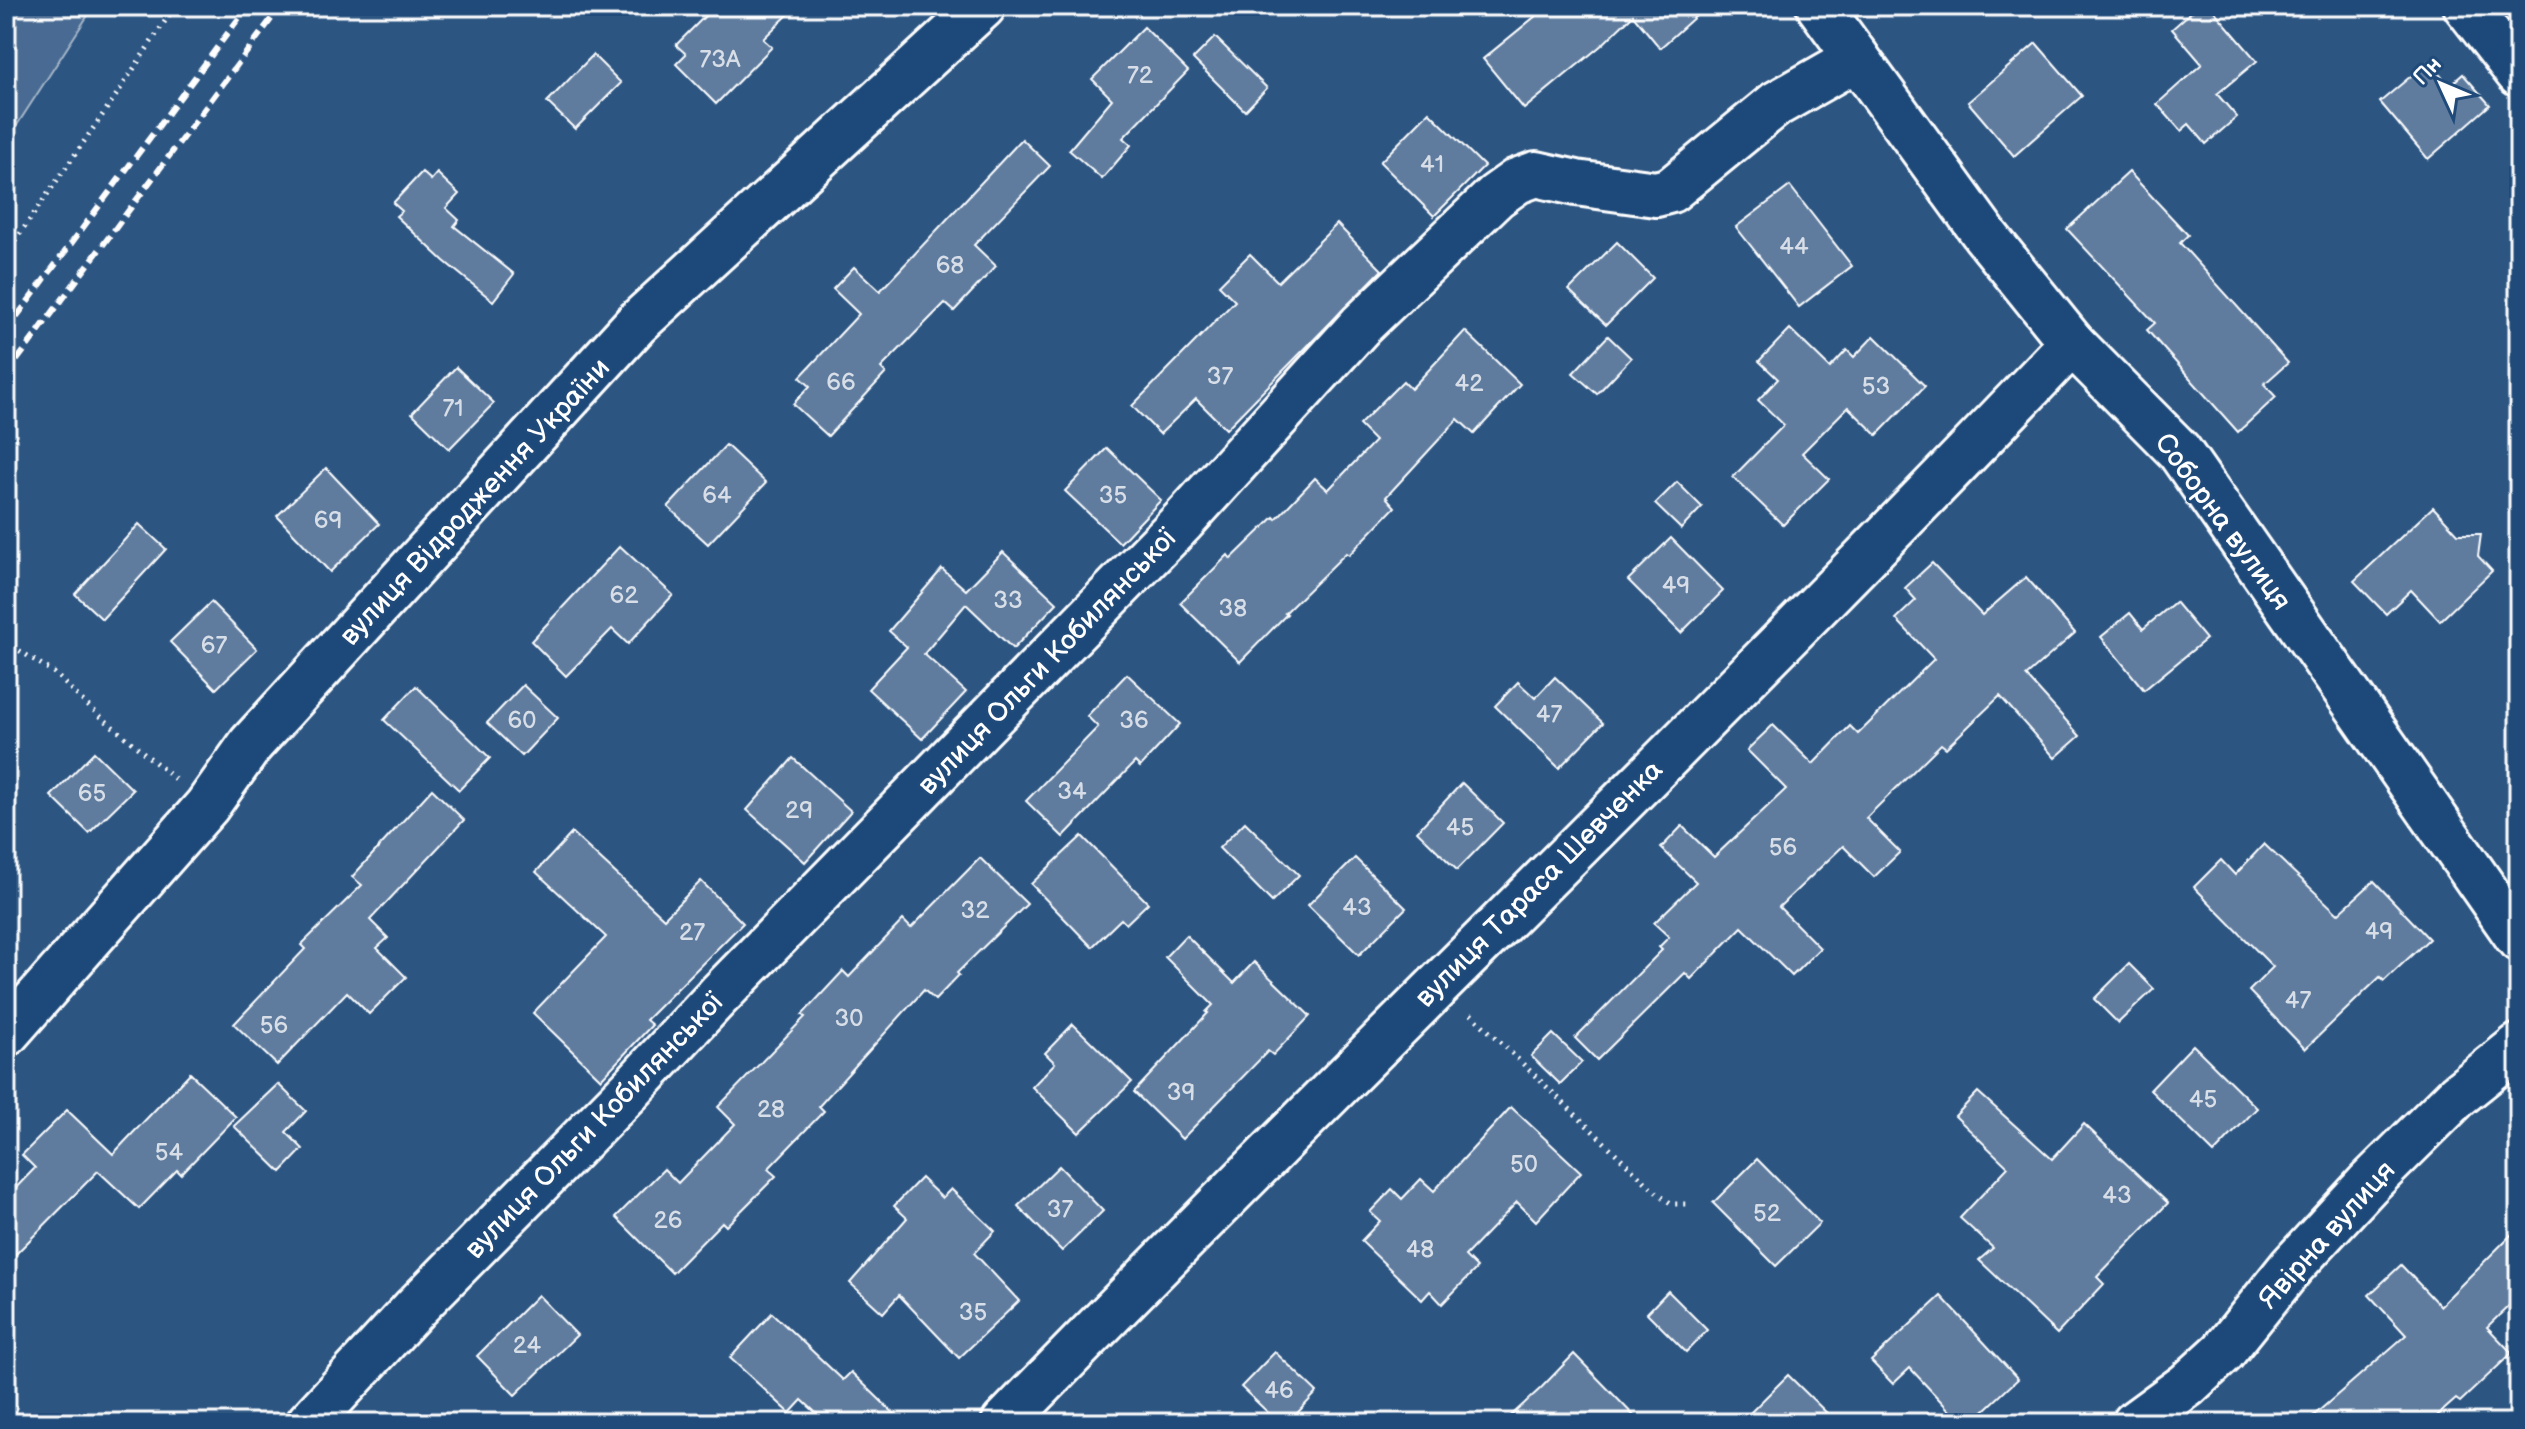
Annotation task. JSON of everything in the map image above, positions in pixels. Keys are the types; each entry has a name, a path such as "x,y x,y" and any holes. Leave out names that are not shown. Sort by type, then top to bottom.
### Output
{"street":[{"name":"вулиця Відродження України","path":"6,1034 207,806 251,744 637,323 983,6"},
{"name":"Соборна вулиця","path":"1819,6 1985,235 2072,343 2179,451 2519,939"},
{"path":"2466,6 2519,74"},
{"name":"вулиця Ольги Кобилянської","path":"309,1423 415,1308 1183,521 1361,325 1496,196 1517,181 1536,174 1656,194 1671,190 1776,104 1857,58"},
{"name":"вулиця Тараса Шевченка","path":"1004,1423 1198,1222 1891,533 2072,343"},
{"name":"Явірна вулиця","path":"2135,1423 2187,1385 2223,1352 2292,1266 2368,1184 2449,1103 2519,1046"}],"path":[{"path":"6,254 175,6"},
{"path":"6,237 13,244"},
{"path":"6,642 53,672 87,705 207,806"},
{"path":"1437,984 1658,1194 1672,1204 1688,1204"}],"shaded area":[{"path":"6,6 94,6 6,142"}],"building":[{"path":"715,6 797,6 763,39 772,47 716,104 676,64 686,54 676,45"},
{"path":"1548,6 1707,6 1660,48 1633,15 1524,109 1483,59"},
{"path":"2198,6 2210,6 2257,61 2217,94 2237,117 2206,144 2189,124 2181,131 2157,104 2202,64 2172,29"},
{"path":"1144,27 1188,71 1123,138 1131,145 1102,179 1069,150 1112,99 1092,79"},
{"path":"1215,37 1267,88 1245,111 1193,59"},
{"path":"2036,43 2082,96 2014,156 1968,102"},
{"path":"593,55 621,83 575,129 547,102"},
{"path":"2429,61 2449,86 2463,74 2490,105 2428,159 2380,102"},
{"path":"1429,112 1484,166 1434,216 1380,162"},
{"path":"1022,139 1050,166 974,245 996,266 954,311 945,303 881,368 886,373 828,436 793,404 810,386 800,377 859,314 833,289 854,267 880,291"},
{"path":"422,172 431,180 437,173 459,194 446,208 459,220 454,226 514,274 493,301 396,216 402,211 393,203"},
{"path":"2129,172 2188,235 2180,243 2288,363 2264,384 2276,397 2238,432 2147,330 2155,323 2067,229"},
{"path":"1790,186 1852,266 1799,307 1736,227"},
{"path":"1337,224 1382,270 1226,429 1196,399 1160,434 1132,406 1235,301 1219,285 1250,254 1278,282"},
{"path":"1617,242 1653,278 1606,325 1569,290"},
{"path":"1790,329 1830,368 1847,350 1854,357 1874,336 1925,386 1877,435 1848,407 1802,453 1829,479 1783,525 1733,477 1784,425 1758,400 1778,379 1759,361"},
{"path":"1465,331 1520,384 1474,434 1458,419 1386,497 1395,507 1349,555 1346,553 1285,613 1240,662 1180,603 1228,555 1231,559 1274,517 1276,519 1315,478 1328,490 1375,441 1359,425 1403,381 1411,389"},
{"path":"1608,336 1631,358 1597,394 1573,373"},
{"path":"456,367 494,403 449,449 412,413"},
{"path":"726,445 766,483 708,544 668,507"},
{"path":"1107,448 1161,500 1120,543 1065,491"},
{"path":"326,468 379,524 330,572 277,516"},
{"path":"1677,482 1702,507 1681,529 1655,504"},
{"path":"2433,507 2458,534 2481,534 2478,556 2492,571 2440,621 2411,590 2386,614 2354,581"},
{"path":"139,524 166,549 102,619 75,594"},
{"path":"1671,538 1723,591 1681,633 1628,580"},
{"path":"620,546 673,595 628,644 612,629 566,676 531,641"},
{"path":"1003,552 1057,603 1013,649 966,604 924,654 966,692 922,739 868,689 907,647 889,631 942,569 966,590"},
{"path":"1932,563 1982,615 2026,577 2075,633 2026,676 2080,736 2055,758 2000,696 1946,748 1941,744 1866,818 1900,852 1874,877 1843,846 1779,907 1820,948 1792,976 1742,927 1691,979 1685,973 1597,1060 1575,1038 1662,950 1659,947 1669,937 1654,923 1696,882 1661,848 1682,826 1714,857 1786,789 1747,750 1773,725 1813,764 1850,726 1858,734 1934,659 1896,619 1916,600 1905,588"},
{"path":"211,602 257,649 216,689 170,642"},
{"path":"2175,602 2206,639 2144,690 2101,637 2130,613 2143,629"},
{"path":"1127,674 1180,724 1140,767 1135,762 1063,837 1026,801 1098,727 1087,716"},
{"path":"1555,677 1603,723 1559,768 1495,706 1518,682 1535,698"},
{"path":"523,685 558,718 522,756 487,723"},
{"path":"416,686 490,758 459,790 384,720"},
{"path":"94,752 133,790 89,833 51,796"},
{"path":"793,758 851,811 805,862 747,810"},
{"path":"1462,783 1503,823 1457,870 1417,831"},
{"path":"432,789 464,820 370,920 388,938 377,948 406,977 369,1014 347,992 277,1065 234,1024 305,949 301,945 362,885 352,877"},
{"path":"1245,822 1299,875 1272,902 1219,848"},
{"path":"572,833 664,918 701,881 743,923 646,1020 652,1025 601,1079 533,1013 606,937 536,872"},
{"path":"1082,836 1148,903 1126,924 1121,919 1092,947 1031,884"},
{"path":"2264,844 2338,914 2374,881 2429,939 2384,981 2380,977 2305,1049 2249,991 2273,967 2194,887 2221,860 2235,875"},
{"path":"980,858 1027,904 957,973 959,975 935,1000 924,990 819,1106 824,1111 768,1169 776,1176 726,1226 722,1222 672,1273 616,1217 664,1169 678,1183 735,1124 718,1107 805,1017 802,1015 843,971 849,977 903,920 911,928"},
{"path":"1355,858 1406,908 1359,955 1308,905"},
{"path":"1186,935 1234,983 1254,962 1310,1016 1273,1055 1268,1051 1182,1139 1134,1092 1213,1005 1165,957"},
{"path":"2129,964 2154,989 2118,1023 2094,999"},
{"path":"1073,1024 1132,1082 1079,1133 1032,1087 1055,1063 1045,1053"},
{"path":"1553,1034 1582,1062 1560,1084 1531,1056"},
{"path":"2193,1045 2257,1108 2214,1153 2150,1090"},
{"path":"190,1073 236,1117 181,1174 177,1170 139,1209 98,1171 6,1264 6,1198 35,1168 22,1155 67,1110 113,1154"},
{"path":"278,1084 306,1111 286,1132 303,1149 281,1172 234,1126"},
{"path":"1978,1092 2052,1159 2084,1124 2168,1203 2097,1277 2104,1284 2057,1334 1979,1260 1993,1248 1960,1218 2008,1167 1955,1116"},
{"path":"1511,1107 1581,1172 1536,1221 1517,1202 1465,1256 1477,1268 1442,1304 1430,1291 1422,1300 1361,1241 1380,1221 1370,1212 1392,1189 1402,1199 1421,1179 1434,1191"},
{"path":"1757,1159 1820,1223 1776,1266 1713,1203"},
{"path":"1059,1166 1103,1211 1062,1251 1018,1206"},
{"path":"921,1178 942,1198 951,1189 995,1231 974,1253 1019,1301 959,1358 899,1295 883,1313 850,1283 907,1218 894,1206"},
{"path":"2519,1227 2519,1296 2487,1327 2512,1353 2460,1402 2456,1399 2429,1423 2305,1423 2406,1335 2369,1295 2401,1265 2440,1306"},
{"path":"1668,1291 1707,1330 1686,1352 1647,1313"},
{"path":"538,1295 577,1335 515,1395 477,1356"},
{"path":"1941,1296 2018,1379 1971,1423 1961,1423 1910,1368 1893,1384 1871,1361"},
{"path":"772,1313 843,1380 851,1372 904,1423 827,1423 802,1400 790,1413 730,1358"},
{"path":"1275,1352 1317,1392 1288,1423 1279,1423 1241,1387"},
{"path":"1574,1354 1641,1423 1503,1423 1541,1388"},
{"path":"1788,1375 1837,1423 1740,1423"}],"railway":[{"path":"6,331 248,6"},
{"path":"6,375 281,6"}]}
